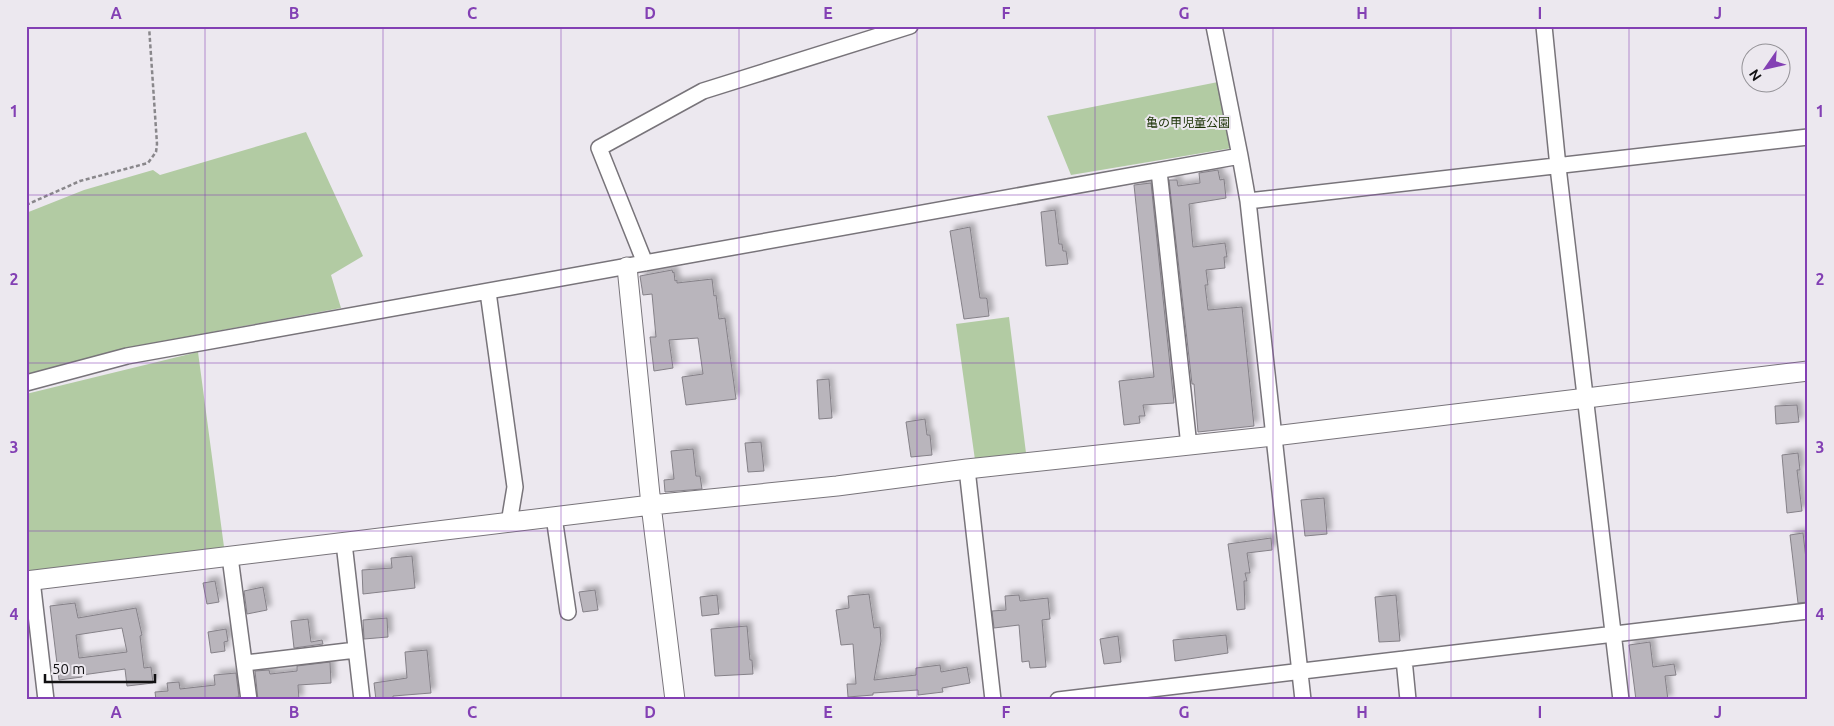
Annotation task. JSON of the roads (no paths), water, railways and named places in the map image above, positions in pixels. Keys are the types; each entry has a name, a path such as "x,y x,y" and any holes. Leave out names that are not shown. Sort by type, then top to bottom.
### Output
{"street":[{"path":"675,700 651,505 636,265 599,148 703,91 910,26"},
{"path":"1214,26 1248,201 1303,700"},
{"path":"1544,26 1558,167 1621,700"},
{"path":"1248,201 1808,137"},
{"path":"26,384 127,356 1240,156"},
{"path":"1159,171 1189,446"},
{"path":"488,292 515,487 509,523"},
{"path":"46,700 29,580 651,505 1189,446 1808,371"},
{"path":"967,469 993,700"},
{"path":"554,517 568,612"},
{"path":"344,543 362,700"},
{"path":"230,557 249,700"},
{"path":"1058,700 1808,611"},
{"path":"245,663 356,650"},
{"path":"1404,659 1408,700"}],"park label":[{"name":"亀の甲児童公園","path":"1188,122"}]}
